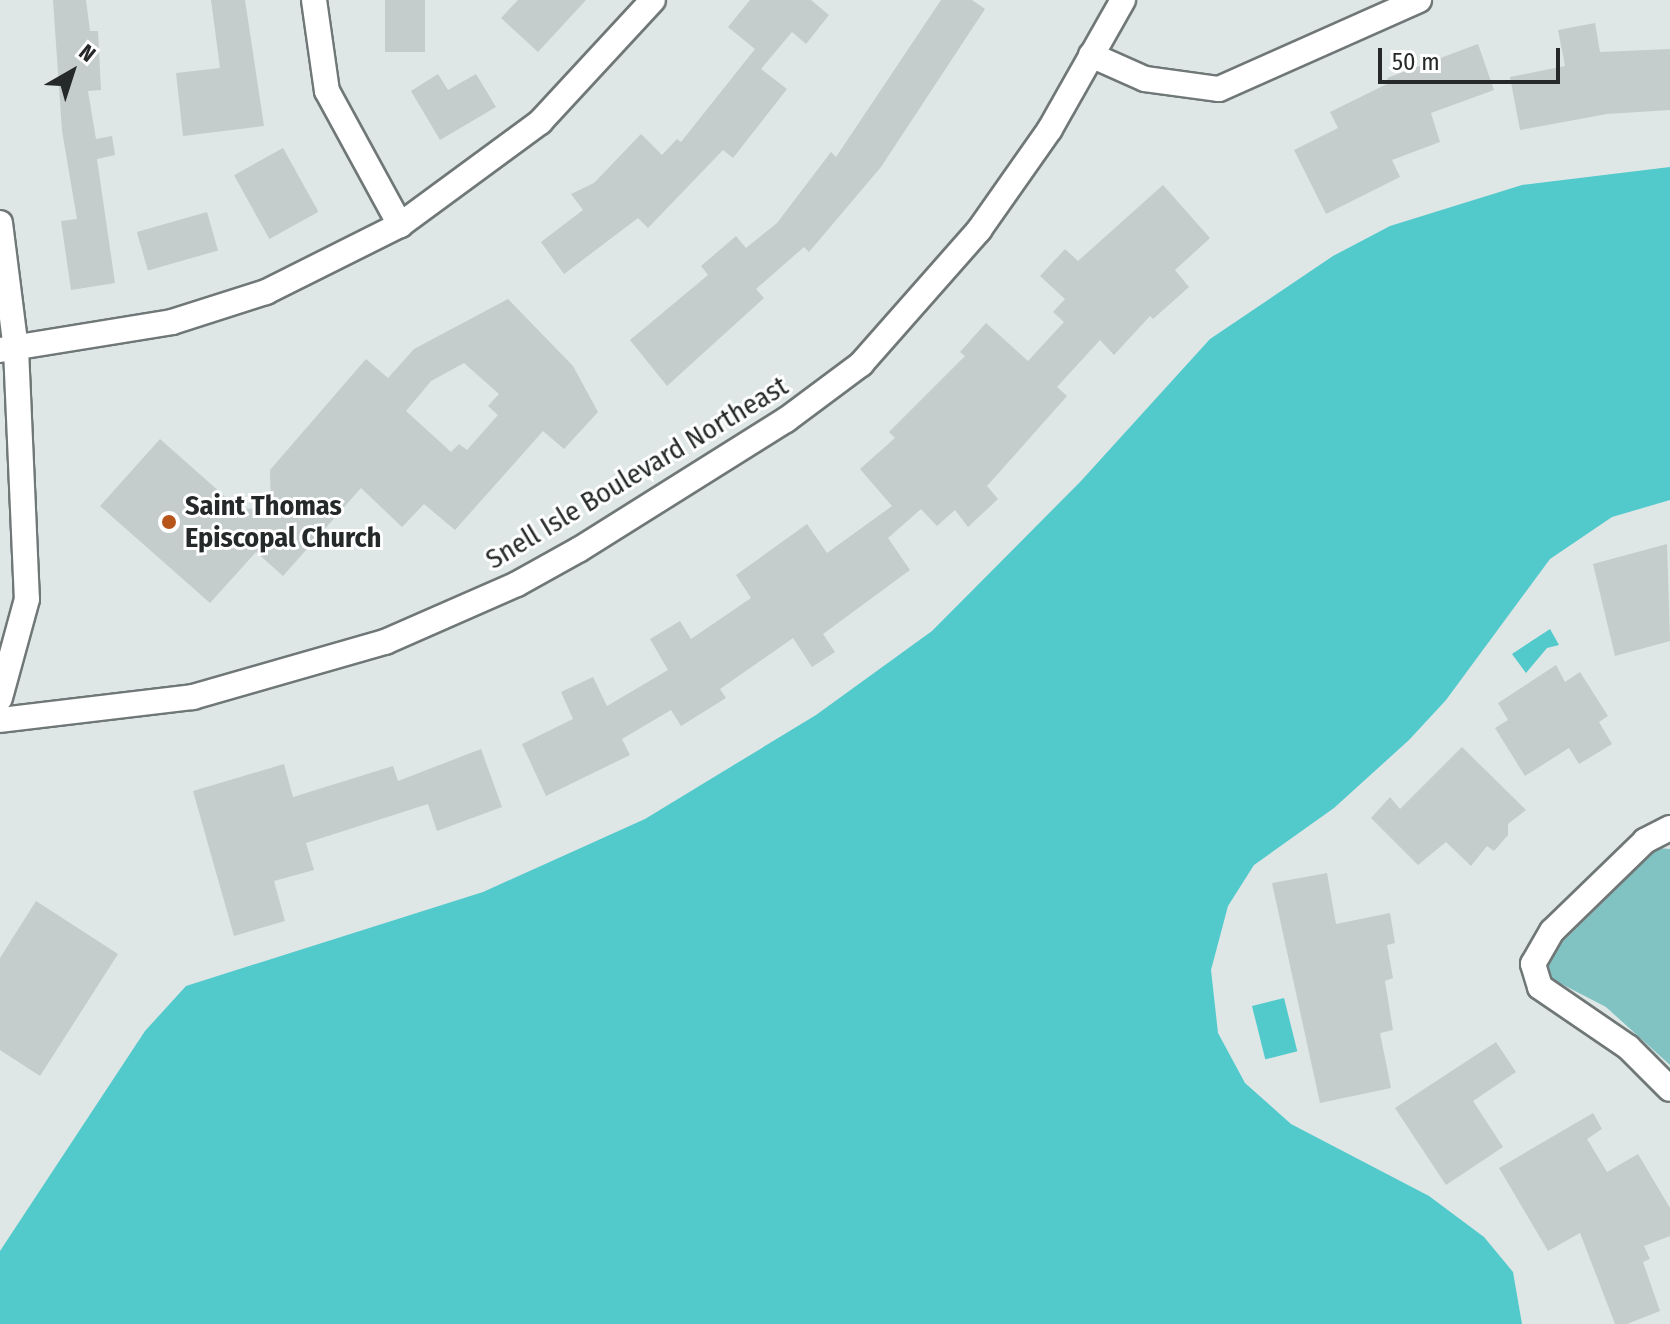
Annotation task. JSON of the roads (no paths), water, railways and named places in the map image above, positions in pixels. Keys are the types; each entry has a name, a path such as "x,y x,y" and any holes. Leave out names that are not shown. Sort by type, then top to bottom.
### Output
{"street":[{"path":"314,0 327,91 400,225"},
{"path":"8,350 172,322 266,292 400,225 540,122 653,0"},
{"name":"Snell Isle Boulevard Northeast","path":"0,720 193,697 328,662 517,584 639,513 786,420 861,364 979,230 1050,129 1123,0"},
{"path":"1091,55 1145,79 1219,89 1419,0"},
{"path":"0,223 27,599 0,698"},
{"path":"1670,828 1645,841 1552,931 1533,964 1540,987 1628,1047 1670,1089"}],"place":[{"name":"Saint Thomas Episcopal Church","path":"169,522"}]}
